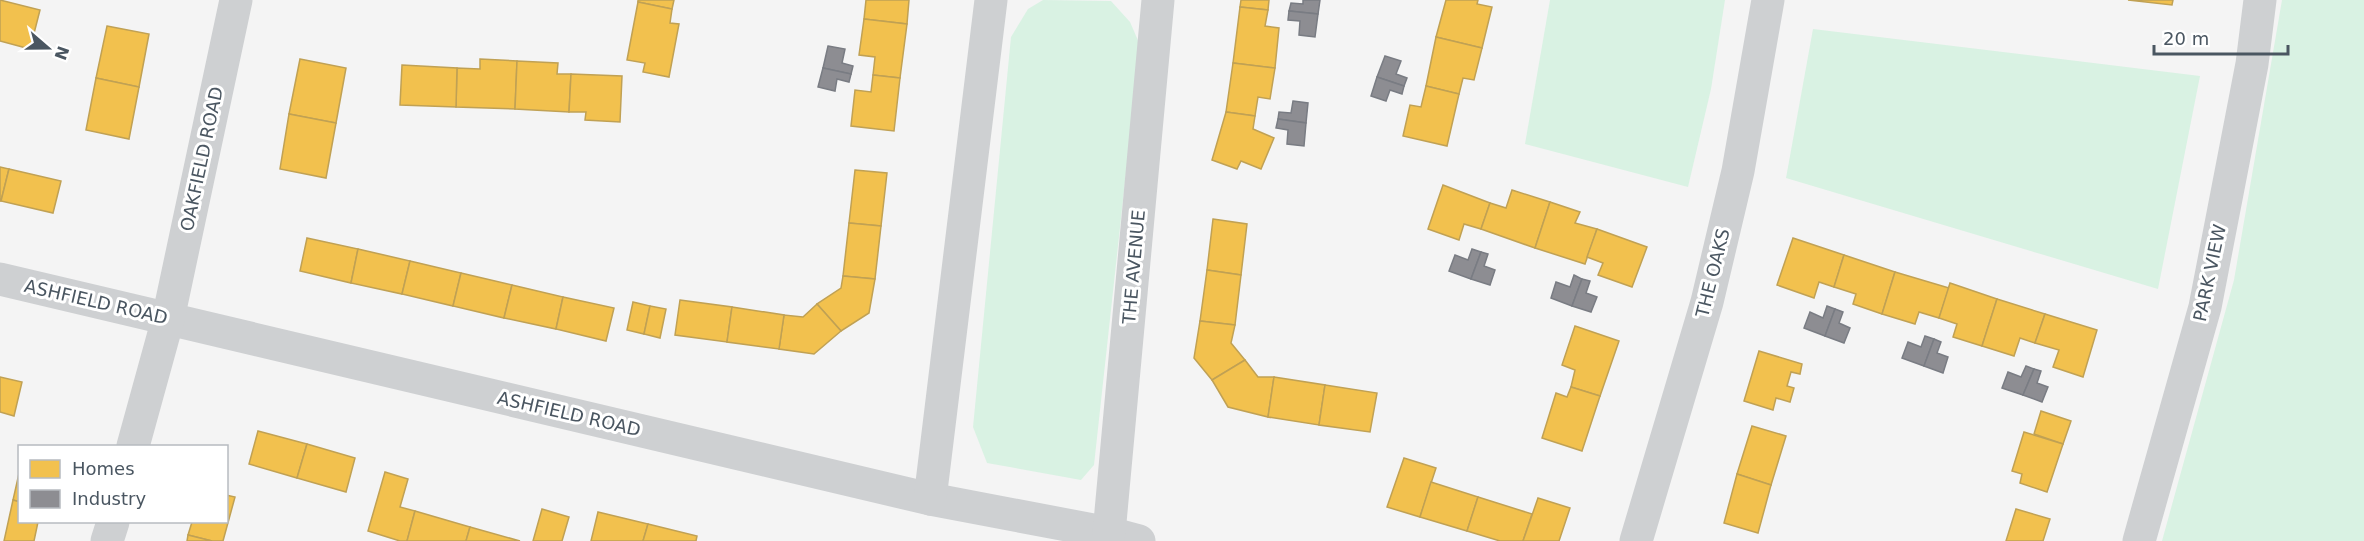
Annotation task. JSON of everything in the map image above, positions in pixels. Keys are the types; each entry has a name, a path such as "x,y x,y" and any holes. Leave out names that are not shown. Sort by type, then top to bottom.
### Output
{"street":[{"name":"OAKFIELD ROAD","path":"134,445 168,319 236,0"},
{"path":"930,499 991,0"},
{"name":"THE AVENUE","path":"1124,537 1158,0"},
{"name":"THE OAKS","path":"1636,541 1707,302 1738,171 1768,0"},
{"name":"PARK VIEW","path":"2139,541 2205,307 2252,64 2260,0"},
{"name":"ASHFIELD ROAD","path":"0,279 930,499 1124,537"},
{"path":"107,541 113,523"}],"green space":[{"path":"1043,0 1111,1 1130,22 1140,45 1094,465 1081,480 987,463 973,427 1011,37 1028,9"},
{"path":"1550,0 1725,0 1711,89 1688,187 1525,144"},
{"path":"2282,0 2364,0 2364,541 2162,541 2234,280"},
{"path":"1813,29 2200,76 2158,289 1786,178"}],"building: Homes":[{"path":"0,0 40,10 30,49 0,41"},
{"path":"638,0 674,0 672,9 638,2"},
{"path":"866,0 909,0 907,24 864,19"},
{"path":"1241,0 1269,0 1268,10 1240,7"},
{"path":"1446,0 1478,0 1477,4 1492,7 1482,48 1436,37"},
{"path":"2128,0 2173,0 2172,5"},
{"path":"638,2 672,9 670,23 679,24 669,77 643,72 645,63 627,60"},
{"path":"1240,7 1268,10 1265,26 1279,28 1275,68 1233,63"},
{"path":"864,19 907,24 900,78 873,75 875,57 859,55"},
{"path":"107,26 149,34 139,87 96,78"},
{"path":"1436,37 1482,48 1474,80 1463,78 1459,94 1426,86"},
{"path":"300,59 346,68 336,123 289,114"},
{"path":"480,59 517,61 515,109 456,107 457,68 480,69"},
{"path":"517,61 558,63 557,74 571,74 569,112 515,109"},
{"path":"1233,63 1275,68 1270,99 1258,97 1255,116 1226,112"},
{"path":"402,65 457,68 456,107 400,105"},
{"path":"571,74 622,76 620,122 585,120 586,112 569,112"},
{"path":"873,75 900,78 894,131 851,126 855,90 871,92"},
{"path":"96,78 139,87 129,139 86,130"},
{"path":"1426,86 1459,94 1447,146 1403,136 1410,105 1421,107"},
{"path":"1226,112 1255,116 1253,129 1274,138 1261,169 1241,161 1237,169 1212,160"},
{"path":"289,114 336,123 326,178 280,169"},
{"path":"0,167 9,169 1,201 0,201"},
{"path":"9,169 61,181 53,213 1,201"},
{"path":"855,170 887,173 881,226 849,223"},
{"path":"1443,185 1490,203 1481,229 1464,224 1459,240 1428,229"},
{"path":"1512,190 1550,202 1535,248 1481,229 1490,203 1506,208"},
{"path":"1550,202 1580,212 1575,223 1597,229 1585,264 1535,248"},
{"path":"1213,219 1247,224 1241,275 1207,270"},
{"path":"849,223 881,226 875,279 843,276"},
{"path":"1597,229 1647,247 1632,287 1598,275 1603,263 1587,257"},
{"path":"307,238 358,249 351,283 300,271"},
{"path":"1793,238 1844,255 1834,287 1819,282 1814,298 1777,285"},
{"path":"358,249 410,261 402,294 351,283"},
{"path":"1844,255 1895,272 1882,314 1853,304 1856,294 1834,287"},
{"path":"410,261 461,273 453,306 402,294"},
{"path":"1207,270 1241,275 1235,325 1200,321"},
{"path":"1895,272 1949,288 1939,318 1919,312 1915,324 1882,314"},
{"path":"461,273 512,285 504,318 453,306"},
{"path":"843,276 875,279 869,313 841,331 817,304 841,288"},
{"path":"1950,283 1997,299 1982,346 1953,337 1957,324 1939,318"},
{"path":"512,285 563,297 556,329 504,318"},
{"path":"563,297 614,308 606,341 556,329"},
{"path":"1997,299 2045,314 2035,343 2020,338 2014,356 1982,346"},
{"path":"680,300 732,307 727,342 675,335"},
{"path":"633,302 650,306 644,334 627,330"},
{"path":"817,304 841,331 814,354 779,349 784,315 803,317"},
{"path":"650,306 666,309 660,338 644,334"},
{"path":"732,307 784,315 779,349 727,342"},
{"path":"2045,314 2097,330 2083,377 2053,367 2059,350 2035,343"},
{"path":"1200,321 1235,325 1231,343 1245,360 1212,380 1194,358"},
{"path":"1575,326 1619,341 1600,396 1571,387 1575,370 1562,365"},
{"path":"1759,351 1802,364 1800,374 1791,372 1787,386 1794,388 1790,402 1776,398 1773,410 1744,401"},
{"path":"1245,360 1258,377 1274,377 1268,417 1228,407 1212,380"},
{"path":"0,377 22,382 14,416 0,412"},
{"path":"1274,377 1325,385 1319,425 1268,417"},
{"path":"1325,385 1377,393 1370,432 1319,425"},
{"path":"1571,387 1600,396 1582,451 1542,438 1556,393 1567,397"},
{"path":"2041,411 2071,421 2063,444 2034,434"},
{"path":"1752,426 1786,436 1771,485 1737,474"},
{"path":"258,431 307,444 297,478 249,464"},
{"path":"2024,432 2063,444 2047,492 2020,483 2022,474 2012,471"},
{"path":"307,444 355,458 346,492 297,478"},
{"path":"1404,458 1436,468 1420,517 1387,507"},
{"path":"385,472 408,479 400,507 415,511 407,541 368,531"},
{"path":"1737,474 1771,485 1758,533 1724,523"},
{"path":"18,478 18,501 13,500"},
{"path":"1431,482 1478,497 1467,531 1420,517"},
{"path":"228,495 235,497 228,523"},
{"path":"1478,497 1532,514 1523,541 1500,541 1467,531"},
{"path":"1538,498 1570,508 1559,541 1523,541"},
{"path":"13,500 18,501 18,523 38,523 34,541 4,541"},
{"path":"542,509 569,517 562,541 533,541"},
{"path":"2016,509 2050,519 2043,541 2006,541"},
{"path":"415,511 470,527 466,541 407,541"},
{"path":"598,512 648,524 643,541 591,541"},
{"path":"192,523 228,523 223,541 212,541 188,535"},
{"path":"648,524 697,536 696,541 643,541"},
{"path":"470,527 520,541 466,541"},
{"path":"188,535 212,541 187,541"}],"building: Industry":[{"path":"1303,0 1320,0 1318,14 1289,11 1291,3 1303,4"},
{"path":"1289,11 1318,14 1315,37 1299,35 1300,21 1288,20"},
{"path":"828,46 845,49 842,63 853,66 851,74 823,68"},
{"path":"1385,56 1401,61 1396,74 1407,78 1404,86 1377,77"},
{"path":"823,68 851,74 849,82 837,79 835,91 818,87"},
{"path":"1377,77 1404,86 1402,94 1390,90 1386,101 1371,96"},
{"path":"1293,101 1308,103 1306,123 1278,119 1279,112 1291,113"},
{"path":"1278,119 1306,123 1304,146 1287,144 1288,130 1276,128"},
{"path":"1472,249 1481,252 1471,279 1449,271 1455,255 1468,260"},
{"path":"1481,252 1488,254 1484,266 1495,270 1490,285 1471,279"},
{"path":"1574,275 1582,279 1572,306 1551,298 1556,282 1570,287"},
{"path":"1582,279 1590,281 1586,293 1597,297 1591,312 1572,306"},
{"path":"1827,306 1835,309 1825,336 1804,328 1810,312 1823,318"},
{"path":"1835,309 1843,312 1839,323 1850,328 1844,343 1825,336"},
{"path":"1925,336 1934,339 1924,366 1902,358 1908,342 1921,347"},
{"path":"1934,339 1941,342 1937,353 1948,357 1943,373 1924,366"},
{"path":"2026,366 2034,369 2023,395 2002,388 2008,372 2021,377"},
{"path":"2034,369 2041,371 2037,383 2048,387 2042,402 2023,395"}]}
